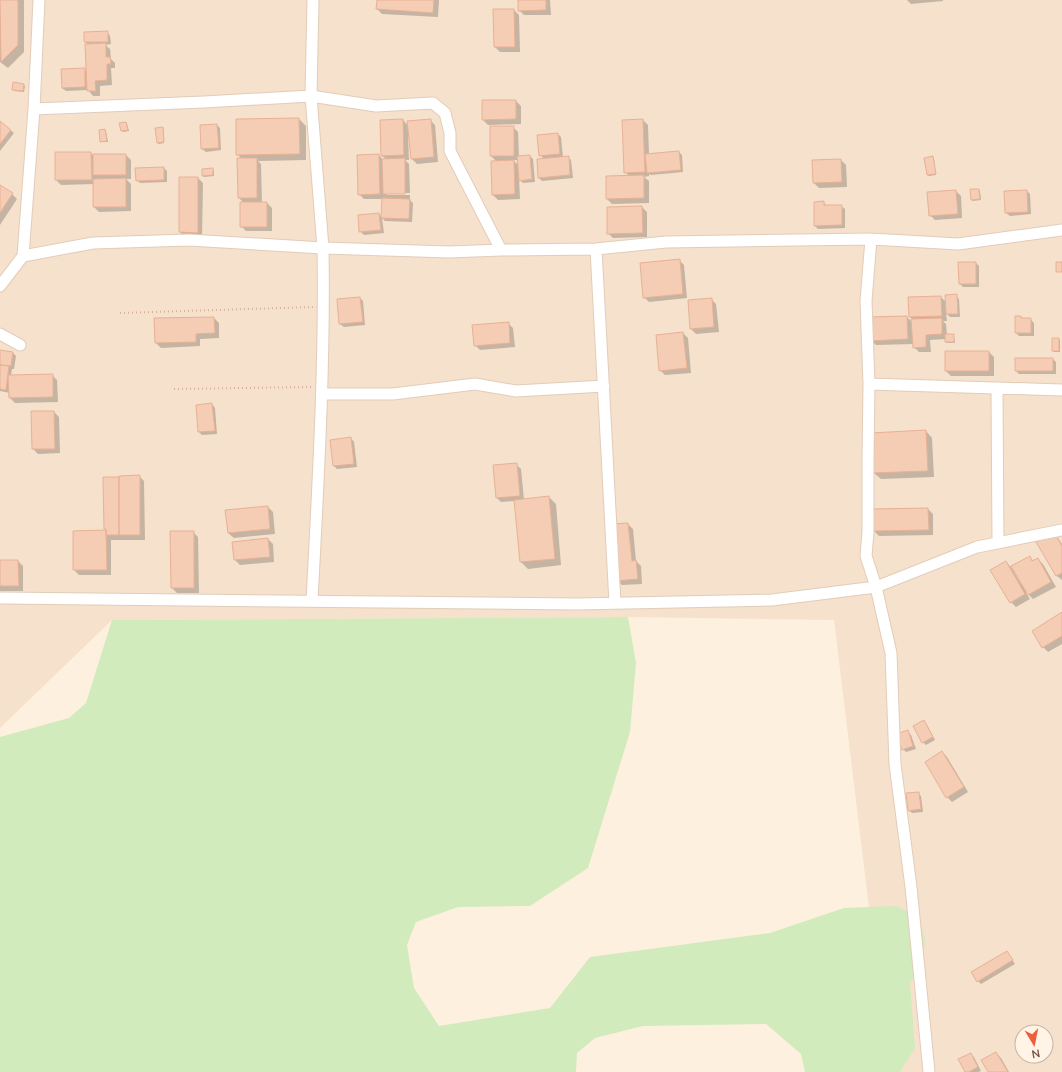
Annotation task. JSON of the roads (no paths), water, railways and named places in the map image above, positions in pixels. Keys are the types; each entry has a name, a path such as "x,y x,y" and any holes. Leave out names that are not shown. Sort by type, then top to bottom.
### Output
{"street":[{"path":"0,286 23,256 34,109 39,0"},
{"path":"312,601 322,391 324,307 323,248 311,96 313,0"},
{"path":"34,109 311,96 376,106 433,103 445,113 450,133 450,151 501,250"},
{"path":"23,256 93,243 189,240 323,248 449,252 501,250 596,250 666,242 871,239 958,244 1062,230"},
{"path":"871,239 866,301 869,384 868,532 866,556 876,587 891,653 895,764 912,887 929,1072"},
{"path":"596,250 615,603"},
{"path":"0,334 20,345"},
{"path":"322,391 393,394 475,384 516,391 604,386"},
{"path":"869,384 1062,390"},
{"path":"997,388 998,542"},
{"path":"0,598 561,604 772,600 876,587 977,547 1062,530"}]}
